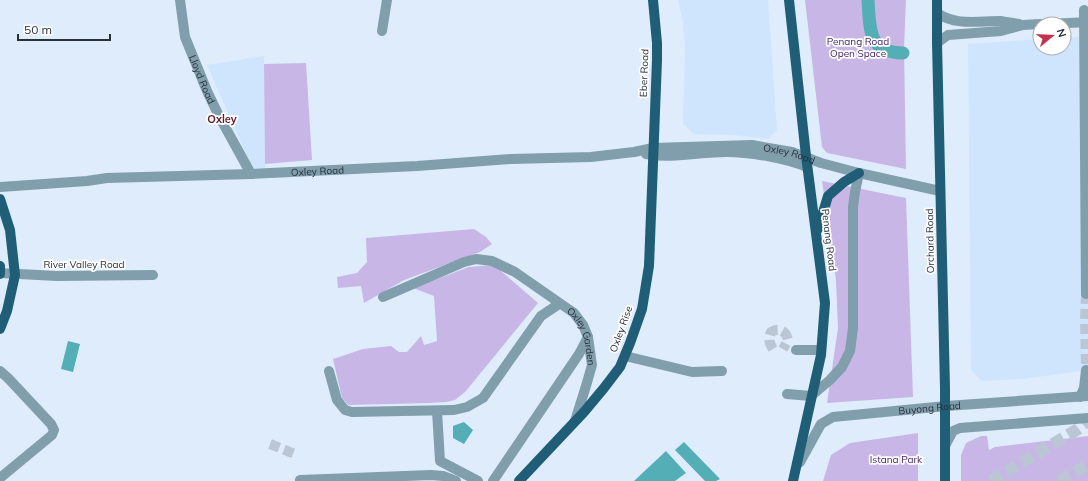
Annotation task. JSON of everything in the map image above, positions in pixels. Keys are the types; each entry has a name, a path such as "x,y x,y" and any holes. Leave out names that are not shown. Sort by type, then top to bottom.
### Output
{"main road":[{"name":"Eber Road","path":"653,0 657,43 653,152"},
{"name":"Penang Road","path":"789,0 807,167 825,303 821,350 793,481"},
{"name":"Orchard Road","path":"937,0 940,191 946,406 945,481"},
{"name":"Oxley Rise","path":"519,481 604,388 620,367 625,356 642,309 649,266 653,152"},
{"path":"816,233 828,196 844,182 859,173"},
{"path":"0,199 10,230 15,275 7,311 0,328"},
{"name":"River Valley Road","path":"0,266 0,274"}],"street":[{"name":"Lloyd Road","path":"180,0 185,37 207,91 251,174"},
{"path":"382,31 387,0"},
{"path":"1084,10 1086,23 1086,294"},
{"path":"937,13 946,19 962,22 1002,22 1023,25"},
{"path":"1072,23 1086,23"},
{"path":"937,43 948,35 1001,30 1032,24"},
{"name":"Oxley Road","path":"653,152 752,145 792,152 859,173 940,191"},
{"name":"Oxley Road","path":"0,187 86,181 107,178 251,174 417,166 512,159 590,157 634,152 726,152 751,154 793,162 807,167"},
{"path":"787,394 811,396 830,380 842,367 850,351 852,328 853,207 859,173"},
{"name":"Oxley Garden","path":"383,297 464,262 476,259 492,261 515,272 574,313 583,325 588,336 592,365 575,421"},
{"name":"River Valley Road","path":"0,274 57,276 153,275"},
{"path":"329,371 337,400 345,410 352,412 437,411 461,409 483,398 541,316 559,304"},
{"path":"493,481 579,354 588,336"},
{"path":"796,350 821,350"},
{"path":"625,356 692,372 722,371"},
{"path":"1084,396 1086,370"},
{"path":"0,371 51,424 54,430 52,435 0,478"},
{"name":"Buyong Road","path":"797,464 800,462 821,424 833,417 946,406 1084,396"},
{"path":"437,411 440,461 478,481"},
{"path":"945,446 953,431 960,428 1088,418"},
{"path":"1076,419 1088,424"},
{"path":"300,480 431,475 443,476 456,481"}],"shaded area":[{"path":"678,0 768,0 777,130 768,139 733,135 694,134 683,124 685,48 683,22"},
{"path":"1088,36 1088,370 1023,379 982,381 971,370 968,44 1032,40 1032,56 1072,56 1072,37"},
{"path":"264,56 265,168 252,168 207,65"}],"green space":[{"name":"Penang Road Open Space","path":"805,0 906,0 904,48 906,169 827,153 822,147"},
{"path":"306,63 312,160 265,164 264,64"},
{"path":"822,181 906,198 913,397 827,403 838,328 836,280"},
{"path":"474,229 486,237 492,244 480,252 404,280 364,303 361,286 338,288 337,277 357,273 367,262 366,238"},
{"path":"494,265 538,303 465,392 455,400 446,402 348,405 342,398 333,359 363,349 391,346 399,352 407,352 421,336 424,345 437,341 434,296 413,288 469,267"},
{"name":"Istana Park","path":"918,433 918,481 823,481 831,455 850,443"},
{"path":"981,436 987,436 989,450 995,447 1088,436 1088,481 961,481 961,455 966,443"}],"water":[{"path":"68,341 80,344 73,372 61,369"},
{"path":"464,422 473,430 464,444 453,438 453,426"},
{"path":"684,442 720,479 716,481 705,481 675,450"},
{"path":"666,451 686,473 675,481 634,481"}],"waterway":[{"path":"868,0 870,29 873,37 883,49 891,52 903,53"}],"tunnel":[{"path":"1086,294 1086,370"},
{"path":"773,349 769,337 771,332 777,330 784,332 788,340 783,349"},
{"path":"991,481 1078,429 1088,421"},
{"path":"270,444 295,454"},
{"path":"1059,481 1088,465"}],"district":[{"name":"Oxley","path":"222,119"}]}
